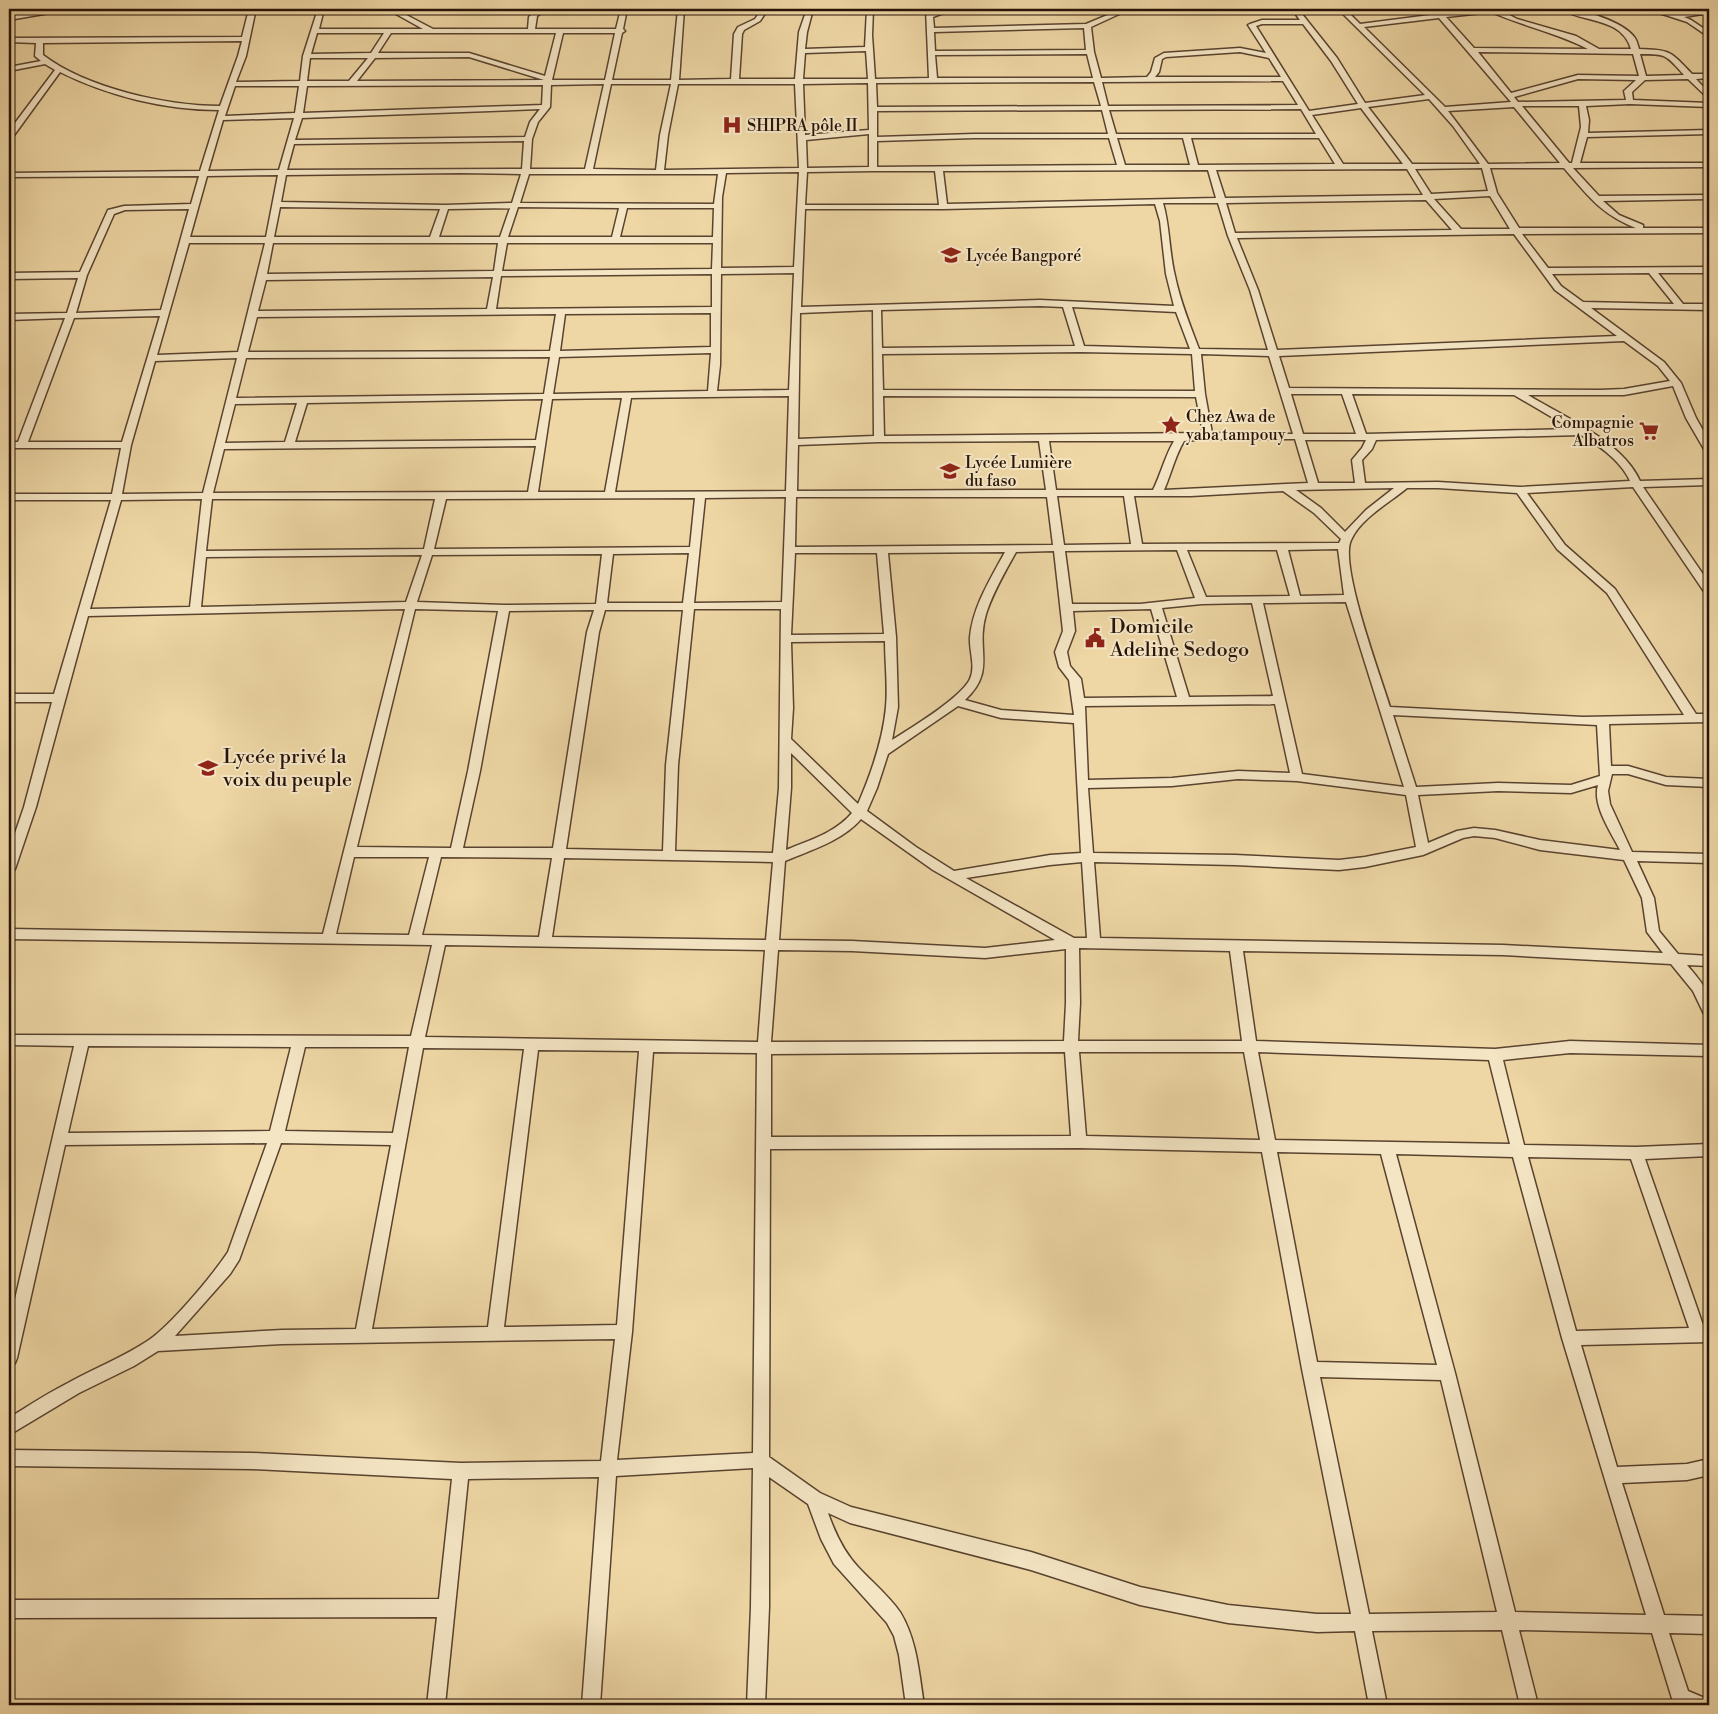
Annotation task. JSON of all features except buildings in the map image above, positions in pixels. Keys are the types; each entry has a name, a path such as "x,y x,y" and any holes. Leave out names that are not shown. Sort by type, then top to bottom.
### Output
{"street":[{"path":"9,18 70,9"},
{"path":"9,869 30,807 117,496 126,445 203,173 223,108 242,56 251,10 294,9"},
{"path":"195,610 206,496 262,278 290,142 299,115 307,56 321,9"},
{"path":"390,9 432,31"},
{"path":"532,31 531,19 534,14 543,9"},
{"path":"589,171 621,31 624,9"},
{"path":"660,172 664,135 675,82 681,9"},
{"path":"735,82 738,34 741,29 758,20 765,9"},
{"path":"756,1705 760,1607 764,1048 785,788 787,708 785,639 790,550 796,310 803,170 799,81 803,32 810,9"},
{"path":"870,9 869,49 873,169"},
{"path":"933,81 929,12 951,9"},
{"path":"930,30 1087,26 1127,9"},
{"path":"1295,9 1334,60 1363,105 1409,166 1428,198 1459,232"},
{"path":"1341,9 1431,96 1456,124 1486,165 1494,194 1516,231 1558,288 1661,364 1676,383 1691,418 1709,449"},
{"path":"1359,26 1441,13 1495,9 1515,20 1572,38 1598,51"},
{"path":"1564,9 1601,19 1616,26 1632,39 1643,78"},
{"path":"1650,9 1700,27 1709,35"},
{"path":"1676,17 1709,11"},
{"path":"1441,13 1510,96 1515,105 1542,134 1565,165 1597,200 1617,217 1646,230"},
{"path":"1306,22 1262,22 1252,25 1340,166"},
{"path":"1087,26 1090,52 1099,80 1111,136 1121,167"},
{"path":"1700,27 1709,27"},
{"path":"316,31 621,31"},
{"path":"351,84 373,56 389,31"},
{"path":"491,312 503,241 526,172 528,139 534,122 546,107 548,81 560,31"},
{"path":"9,40 245,39"},
{"path":"40,41 39,56 58,70 128,94 168,104 187,107 223,108"},
{"path":"801,51 869,49"},
{"path":"1149,80 1155,72 1158,58 1164,55 1240,50 1271,56"},
{"path":"1472,50 1664,52 1670,55 1709,97"},
{"path":"932,53 1090,52"},
{"path":"307,56 456,54 478,56 548,81"},
{"path":"9,70 46,62"},
{"path":"9,136 58,70"},
{"path":"1510,96 1578,77 1709,76"},
{"path":"1630,102 1628,91 1643,78"},
{"path":"232,84 1284,79"},
{"path":"872,109 1106,108 1305,110 1431,96"},
{"path":"1442,109 1630,102 1709,105"},
{"path":"1575,165 1584,135 1586,116 1582,104"},
{"path":"221,118 546,107"},
{"path":"1584,135 1709,132"},
{"path":"803,138 847,133 974,136 1320,136"},
{"path":"1187,136 1195,167"},
{"path":"290,142 528,139"},
{"path":"9,176 440,171 660,172 723,170 1709,164"},
{"path":"1211,167 1223,201 1232,236 1254,290 1314,486"},
{"path":"939,169 943,206"},
{"path":"712,395 715,350 718,206 723,170"},
{"path":"801,207 1428,198 1494,194"},
{"path":"1597,200 1709,197"},
{"path":"1158,201 1164,222 1170,274 1179,309 1196,352 1200,394 1208,436"},
{"path":"278,204 444,207 515,205 718,206"},
{"path":"615,240 624,205"},
{"path":"22,445 70,317 83,275 106,221 113,210 194,206"},
{"path":"434,239 444,207"},
{"path":"1232,236 1516,231 1709,231"},
{"path":"185,240 717,240"},
{"path":"262,278 799,270"},
{"path":"1545,271 1709,270"},
{"path":"1652,271 1680,306"},
{"path":"9,276 83,275"},
{"path":"796,310 1067,304 1179,309"},
{"path":"1067,304 1080,349"},
{"path":"1579,305 1709,307"},
{"path":"877,308 879,439"},
{"path":"252,314 561,313 716,310"},
{"path":"9,317 70,317 164,313"},
{"path":"533,494 561,313"},
{"path":"878,351 1080,349 1273,352 1624,338"},
{"path":"152,358 242,355 555,354 715,350"},
{"path":"1284,390 1624,392 1676,383"},
{"path":"1346,391 1367,437 1367,449 1357,460 1360,486"},
{"path":"1517,392 1581,432 1628,469 1636,484 1709,591"},
{"path":"230,401 794,393"},
{"path":"878,393 1200,394"},
{"path":"610,494 627,396"},
{"path":"289,445 303,400"},
{"path":"792,442 879,439 1181,438 1208,436 1299,438 1581,432"},
{"path":"1157,493 1166,475 1174,449 1181,438"},
{"path":"1044,439 1069,631 1061,652 1065,667 1075,679 1079,702 1086,857 1094,944"},
{"path":"219,446 541,443"},
{"path":"9,445 126,445"},
{"path":"9,497 1191,493 1314,486 1438,485 1520,490 1709,482"},
{"path":"790,550 1282,548 1344,542 1377,507 1405,485"},
{"path":"1286,488 1301,497 1329,520 1344,542 1350,598 1411,791 1423,850"},
{"path":"1520,490 1561,547 1611,591 1692,718"},
{"path":"1128,492 1138,548"},
{"path":"669,856 669,821 676,729 700,494"},
{"path":"329,937 410,606 429,552 440,508 441,495"},
{"path":"882,752 955,701 974,682 977,665 975,649 979,621 990,590 1012,548"},
{"path":"1181,548 1202,601"},
{"path":"1282,548 1296,599"},
{"path":"350,852 558,853 780,858 834,835 849,825 860,812 882,752 892,707 890,638 882,549"},
{"path":"200,554 695,550"},
{"path":"545,942 593,632 601,607 608,551"},
{"path":"1067,608 1156,607 1202,601 1350,598"},
{"path":"1257,600 1297,778"},
{"path":"83,613 410,606 504,608 787,605"},
{"path":"1156,607 1184,701"},
{"path":"456,852 474,770 504,608"},
{"path":"785,639 890,638"},
{"path":"9,698 59,698"},
{"path":"1079,702 1278,700"},
{"path":"955,701 1000,714 1079,719"},
{"path":"1386,712 1603,721 1709,718"},
{"path":"1603,721 1606,747 1603,798 1627,856 1648,898 1653,932 1698,988 1709,1010"},
{"path":"785,740 860,812 952,876 1072,943"},
{"path":"1082,784 1172,782 1238,775 1343,782 1395,791 1498,787 1571,789 1605,775 1614,768 1623,768 1664,780 1709,783"},
{"path":"952,876 1050,860 1086,857 1236,860 1339,865 1365,862 1423,850 1461,834 1474,832 1495,834 1540,845 1627,856 1709,858"},
{"path":"414,939 436,852"},
{"path":"9,934 329,937 852,946 985,953 1072,943 1503,950 1709,961"},
{"path":"363,1335 417,1042 440,940"},
{"path":"1072,943 1071,1048 1079,1142"},
{"path":"1236,947 1250,1046 1310,1369 1378,1705"},
{"path":"9,1040 299,1043 417,1042 764,1048 1250,1046 1495,1054 1570,1047 1709,1050"},
{"path":"9,1358 82,1041"},
{"path":"9,1427 73,1388 128,1361 156,1344 179,1322 225,1269 234,1255 276,1137 299,1043"},
{"path":"494,1334 532,1044"},
{"path":"591,1705 608,1469 624,1332 646,1047"},
{"path":"1495,1054 1518,1149 1570,1338 1657,1624 1682,1702 1701,1705"},
{"path":"60,1138 276,1137 399,1139"},
{"path":"764,1143 1079,1142 1387,1149 1518,1149 1636,1153 1709,1150"},
{"path":"1387,1149 1447,1373 1529,1705"},
{"path":"1570,1338 1704,1336 1636,1153"},
{"path":"156,1344 282,1337 624,1332"},
{"path":"1310,1369 1447,1373"},
{"path":"9,1458 252,1461 462,1471 608,1469 760,1460 814,1499 850,1515 1031,1561 1140,1596 1228,1614 1271,1620 1316,1623 1507,1621 1709,1625"},
{"path":"1613,1475 1687,1472 1709,1467"},
{"path":"436,1705 462,1471"},
{"path":"814,1499 828,1535 845,1565 885,1605 898,1628 908,1656 915,1705"},
{"path":"9,1609 447,1608"}],"place":[{"name":"SHIPRA pôle II","path":"732,125"},
{"name":"Lycée Bangporé","path":"951,255"},
{"name":"Chez Awa de yaba tampouy","path":"1171,425"},
{"name":"Compagnie Albatros","path":"1649,431"},
{"name":"Lycée Lumière du faso","path":"950,471"},
{"name":"Domicile Adeline Sedogo","path":"1095,638"},
{"name":"Lycée privé la voix du peuple","path":"208,768"}]}
